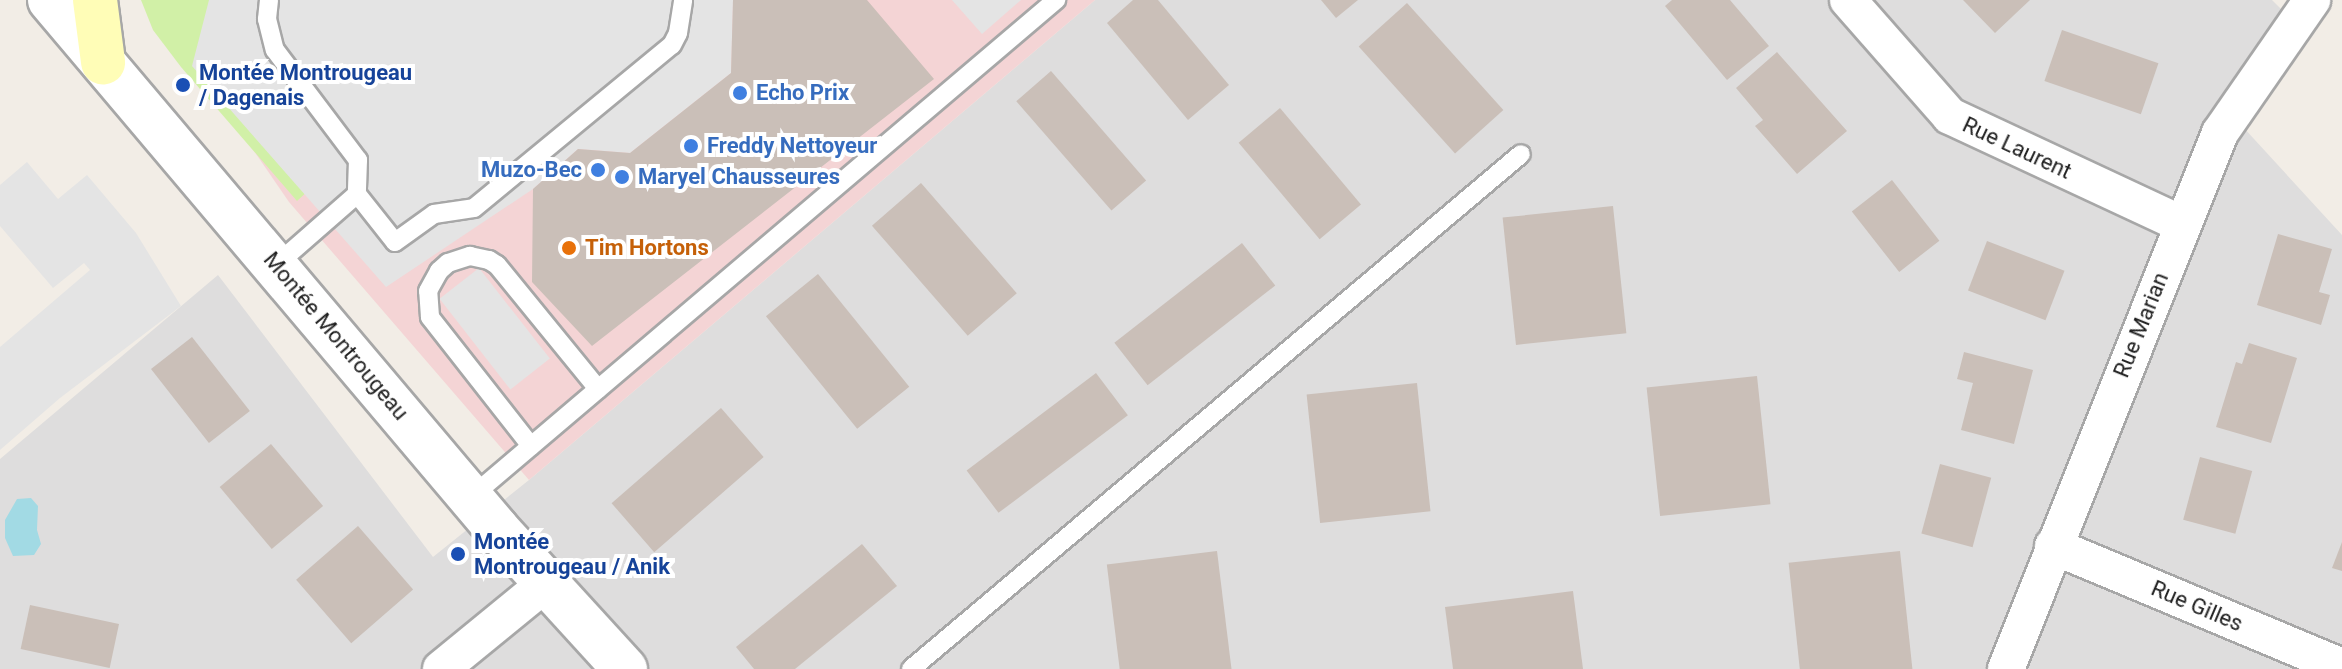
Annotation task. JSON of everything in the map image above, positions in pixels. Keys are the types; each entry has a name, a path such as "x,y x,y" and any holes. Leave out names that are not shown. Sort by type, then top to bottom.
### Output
{"main road":[{"path":"95,0 103,62"}],"street":[{"name":"Montée Montrougeau","path":"50,0 471,497 625,669"},
{"name":"Rue Laurent","path":"1848,0 1950,116 2182,224"},
{"name":"Rue Marian","path":"2006,669 2220,133 2312,0"},
{"name":"Rue Gilles","path":"2053,546 2342,667"},
{"path":"441,669 546,583"}],"lane":[{"path":"269,0 267,19 275,50 358,160 357,194 395,242 434,214 474,208 672,45 678,33 683,0"},
{"path":"471,497 1056,0"},
{"path":"911,669 1521,154"},
{"path":"276,265 357,194"},
{"path":"531,446 430,317 428,291 439,271 448,263 470,256 497,265 598,389"}],"shaded area":[{"path":"167,0 1095,0 529,480 289,202 177,39"},
{"path":"209,0 733,0 731,73 630,153 578,149 533,189 386,287 192,66"},
{"path":"952,0 1021,0 982,34"},
{"path":"1095,0 2272,0 2295,23 2232,115 2342,235 2342,669 0,669 0,459 218,275 433,557 529,480"},
{"path":"27,162 58,199 87,175 136,233 181,306 60,398 0,450 0,347 90,270 84,263 53,288 0,226 0,185"},
{"path":"479,268 550,359 510,389 440,299"}],"green space":[{"path":"141,0 215,0 310,189 297,201 181,67 153,30"}],"water":[{"path":"31,498 38,506 37,530 41,544 34,555 13,556 5,538 5,520 17,499"}],"building":[{"path":"733,0 867,0 934,79 592,346 532,282 533,189 578,149 630,153 731,73"},
{"path":"1133,0 1158,0 1229,85 1188,120 1107,23"},
{"path":"1321,0 1358,0 1336,18"},
{"path":"1672,0 1730,0 1769,46 1727,80 1665,6"},
{"path":"1963,0 2030,0 1995,33"},
{"path":"1407,3 1503,110 1455,154 1359,46"},
{"path":"2062,30 2158,63 2141,114 2044,81"},
{"path":"1777,52 1847,131 1797,174 1755,126 1763,120 1736,88"},
{"path":"1051,71 1146,180 1111,211 1016,101"},
{"path":"1280,108 1361,205 1320,239 1239,143"},
{"path":"1892,180 1939,241 1899,272 1852,211"},
{"path":"921,183 1017,293 968,336 872,226"},
{"path":"1613,206 1626,333 1516,345 1503,218"},
{"path":"2278,234 2332,249 2319,292 2330,295 2321,325 2257,305"},
{"path":"1987,241 2064,271 2045,320 1968,290"},
{"path":"1242,243 1275,286 1148,385 1114,343"},
{"path":"818,274 909,387 857,429 766,316"},
{"path":"192,337 250,411 209,443 151,369"},
{"path":"2249,343 2297,358 2271,443 2216,427 2236,362 2242,364"},
{"path":"1964,352 2033,370 2014,444 1961,430 1973,383 1957,379"},
{"path":"1096,373 1128,415 999,513 967,470"},
{"path":"1757,376 1770,504 1660,516 1647,388"},
{"path":"1417,383 1430,511 1320,523 1307,395"},
{"path":"721,408 764,457 654,552 612,503"},
{"path":"271,444 323,506 272,549 220,487"},
{"path":"2200,457 2252,471 2235,534 2183,520"},
{"path":"1940,464 1991,478 1973,547 1921,534"},
{"path":"358,526 413,589 351,643 296,580"},
{"path":"2342,542 2342,571 2332,568"},
{"path":"862,544 897,586 795,669 754,669 736,647"},
{"path":"1217,551 1231,669 1120,669 1107,565"},
{"path":"1900,551 1912,669 1800,669 1789,563"},
{"path":"1573,591 1583,669 1453,669 1445,607"},
{"path":"30,605 119,624 110,668 21,649"}],"place":[{"name":"Montée Montrougeau / Dagenais","path":"183,85"},
{"name":"Echo Prix","path":"740,93"},
{"name":"Freddy Nettoyeur","path":"691,146"},
{"name":"Muzo-Bec","path":"598,170"},
{"name":"Maryel Chausseures","path":"622,177"},
{"name":"Tim Hortons","path":"569,248"},
{"name":"Montée Montrougeau / Anik","path":"458,554"}]}
